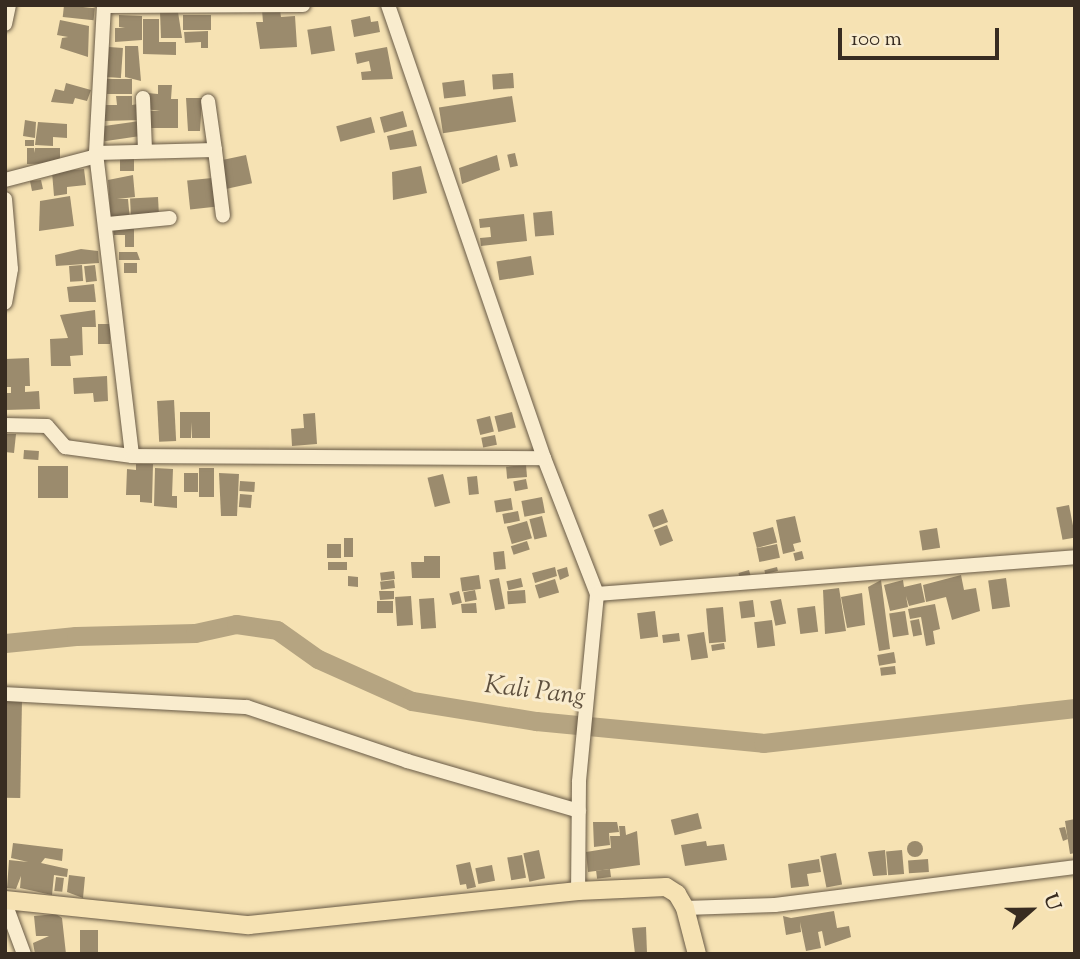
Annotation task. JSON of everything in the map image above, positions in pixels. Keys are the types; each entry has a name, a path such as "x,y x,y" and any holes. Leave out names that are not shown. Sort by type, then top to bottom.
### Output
{"main road":[{"path":"5,902 249,925 578,891 666,887 677,894 685,908 697,954"}],"street":[{"path":"5,24 9,5"},
{"path":"132,456 108,224 97,154 104,6 218,13 303,5"},
{"path":"388,5 544,458 597,594 579,782 578,891"},
{"path":"143,98 145,152"},
{"path":"208,101 223,216"},
{"path":"5,180 97,154 215,150"},
{"path":"5,200 11,269 5,302"},
{"path":"108,224 170,218"},
{"path":"5,425 47,426 65,447 132,456 544,458"},
{"path":"597,594 1075,557"},
{"path":"5,694 247,707 407,761 579,811"},
{"path":"685,908 775,905 1075,867"},
{"path":"5,902 24,954"}],"building":[{"path":"64,5 95,8 94,20 63,17"},
{"path":"262,10 280,10 281,17 295,16 297,47 260,49 256,22 263,22"},
{"path":"160,12 178,12 182,38 161,38"},
{"path":"119,15 142,16 142,40 115,42 115,28 125,28 119,27"},
{"path":"183,15 211,15 211,30 183,30"},
{"path":"370,16 371,22 378,21 380,32 354,37 351,20"},
{"path":"143,19 159,19 159,42 176,42 176,55 143,54"},
{"path":"60,20 89,26 88,57 60,48 62,38 68,37 57,35"},
{"path":"331,26 335,51 311,54 307,30"},
{"path":"208,31 208,48 201,48 201,42 185,43 184,32"},
{"path":"125,46 138,46 141,81 125,77"},
{"path":"109,47 123,48 121,78 107,77"},
{"path":"387,47 393,79 362,80 361,72 371,71 369,61 357,64 355,53"},
{"path":"513,73 514,88 493,89 492,74"},
{"path":"107,79 132,79 132,94 107,94"},
{"path":"464,80 466,96 444,99 442,83"},
{"path":"66,83 91,90 87,101 75,98 73,104 51,102 55,89 64,91"},
{"path":"158,85 172,85 171,99 178,99 178,128 146,128 146,111 160,111 146,109 147,93 158,94"},
{"path":"116,96 132,96 132,105 138,104 139,120 104,121 104,105 117,105"},
{"path":"512,96 516,122 443,133 439,108"},
{"path":"186,98 202,98 200,131 188,131"},
{"path":"403,111 407,126 384,133 380,117"},
{"path":"371,117 375,132 340,142 336,126"},
{"path":"25,120 36,122 35,138 23,136"},
{"path":"140,121 142,136 104,141 102,126"},
{"path":"38,122 67,124 67,138 53,137 53,146 35,145"},
{"path":"413,130 417,146 390,150 387,136"},
{"path":"25,140 34,140 34,146 25,146"},
{"path":"27,148 34,148 35,153 35,148 60,148 60,163 27,164"},
{"path":"515,153 518,166 510,167 507,155"},
{"path":"120,155 134,155 134,171 120,171"},
{"path":"246,155 252,183 224,189 218,161"},
{"path":"497,155 500,170 462,184 459,168"},
{"path":"421,166 427,193 393,200 392,172"},
{"path":"84,169 86,185 67,187 67,194 54,196 52,172"},
{"path":"133,175 135,197 117,199 128,199 130,221 111,222 108,180"},
{"path":"212,178 215,207 190,209 187,181"},
{"path":"41,180 43,189 32,191 30,181"},
{"path":"70,196 74,226 39,231 40,201"},
{"path":"158,197 159,216 131,217 130,198"},
{"path":"552,211 554,235 535,237 533,213"},
{"path":"524,214 527,241 481,246 480,238 491,237 490,227 480,228 479,219"},
{"path":"114,229 134,229 134,247 125,247 125,235 114,235"},
{"path":"81,249 98,251 99,263 56,266 55,255"},
{"path":"119,252 137,252 140,260 119,260"},
{"path":"531,256 534,275 499,280 496,261"},
{"path":"124,263 137,263 137,273 124,273"},
{"path":"82,265 83,281 70,282 69,266"},
{"path":"95,265 97,281 86,282 84,266"},
{"path":"94,284 96,302 69,302 67,287"},
{"path":"95,310 96,327 82,327 83,355 70,356 71,366 51,366 50,339 68,338 60,315"},
{"path":"98,324 110,324 110,344 98,344"},
{"path":"29,358 30,386 25,386 25,392 39,391 40,409 5,410 5,393 11,393 11,387 5,387 5,359"},
{"path":"107,376 108,401 94,402 93,393 74,394 73,378"},
{"path":"174,400 176,441 159,442 157,401"},
{"path":"180,412 210,412 210,438 192,438 192,422 191,438 180,438"},
{"path":"512,412 516,428 498,432 495,416"},
{"path":"315,413 317,444 292,446 291,429 304,428 303,414"},
{"path":"490,416 494,432 480,435 476,419"},
{"path":"5,434 16,434 14,453 5,452"},
{"path":"495,435 497,445 483,447 481,438"},
{"path":"24,450 39,451 38,460 23,459"},
{"path":"136,464 153,464 152,503 140,502 140,495 126,495 127,469 136,470"},
{"path":"526,465 527,477 507,479 506,467"},
{"path":"38,466 68,466 68,498 38,498"},
{"path":"155,468 173,469 172,496 177,496 177,508 154,506"},
{"path":"199,468 214,468 214,497 199,497"},
{"path":"184,473 198,473 198,492 184,492"},
{"path":"219,473 239,474 237,516 221,516"},
{"path":"443,474 450,503 435,507 427,478"},
{"path":"477,476 479,494 469,495 467,477"},
{"path":"526,479 528,489 515,491 513,481"},
{"path":"240,481 255,482 254,492 239,491"},
{"path":"240,494 252,495 251,508 239,507"},
{"path":"542,497 545,513 524,517 521,501"},
{"path":"511,498 513,510 496,513 494,501"},
{"path":"1069,505 1075,537 1063,540 1056,507"},
{"path":"663,509 668,522 653,528 648,515"},
{"path":"518,511 520,521 504,524 502,514"},
{"path":"542,516 547,536 534,540 529,519"},
{"path":"795,516 801,542 793,544 795,551 783,554 776,520"},
{"path":"527,521 532,538 512,544 507,527"},
{"path":"667,525 673,541 660,546 654,530"},
{"path":"773,527 777,542 757,548 753,532"},
{"path":"937,528 940,548 922,551 919,531"},
{"path":"344,538 353,538 353,557 344,557"},
{"path":"527,541 530,550 514,555 511,546"},
{"path":"327,544 341,544 341,558 327,558"},
{"path":"777,544 780,558 759,562 756,548"},
{"path":"504,551 506,569 495,570 493,552"},
{"path":"802,551 804,559 795,561 793,553"},
{"path":"424,556 440,556 440,578 412,578 411,562 424,562"},
{"path":"328,562 347,562 347,570 328,570"},
{"path":"555,567 557,576 535,583 532,573"},
{"path":"567,567 569,576 560,580 557,570"},
{"path":"777,567 778,571 765,574 764,570"},
{"path":"749,570 751,577 740,580 738,573"},
{"path":"394,571 395,579 381,581 380,573"},
{"path":"479,575 481,589 462,592 460,578"},
{"path":"961,575 964,590 976,588 980,611 952,620 946,597 926,602 923,585"},
{"path":"348,576 358,577 358,587 348,586"},
{"path":"499,578 505,608 495,610 489,580"},
{"path":"521,578 523,587 508,590 506,581"},
{"path":"1006,578 1010,607 992,609 988,581"},
{"path":"555,579 559,592 539,599 535,585"},
{"path":"394,580 395,588 381,590 380,582"},
{"path":"881,580 890,649 879,651 868,587"},
{"path":"903,580 904,587 921,583 925,602 909,606 906,596 908,607 890,611 884,585"},
{"path":"839,588 846,631 825,634 823,590"},
{"path":"475,590 477,600 465,602 463,592"},
{"path":"525,590 526,603 508,604 507,591"},
{"path":"379,591 394,591 394,599 380,600"},
{"path":"459,591 462,603 452,605 449,593"},
{"path":"862,593 865,625 847,628 841,597"},
{"path":"411,596 413,625 397,626 395,597"},
{"path":"434,598 436,628 421,629 419,599"},
{"path":"781,599 786,623 775,626 770,601"},
{"path":"753,600 755,617 741,619 739,602"},
{"path":"377,601 393,601 393,613 377,613"},
{"path":"476,603 477,613 462,613 461,604"},
{"path":"935,604 940,629 933,631 935,644 926,646 921,617 910,619 908,609"},
{"path":"815,606 818,632 800,634 797,608"},
{"path":"723,607 726,642 709,643 706,608"},
{"path":"655,611 658,637 640,639 637,613"},
{"path":"905,611 909,635 893,637 889,614"},
{"path":"919,619 922,635 913,636 910,621"},
{"path":"772,620 775,646 757,648 754,622"},
{"path":"704,632 708,658 691,660 687,635"},
{"path":"679,633 680,641 663,643 662,635"},
{"path":"724,643 725,649 712,651 711,645"},
{"path":"894,652 896,663 879,666 877,655"},
{"path":"895,666 896,674 881,676 880,668"},
{"path":"5,699 22,699 20,798 5,798"},
{"path":"698,813 702,829 675,835 671,820"},
{"path":"1075,819 1075,853 1070,854 1065,821"},
{"path":"593,822 617,822 619,832 609,833 610,845 594,847"},
{"path":"619,826 625,826 626,835 637,831 640,865 588,872 586,852 611,848 610,836 620,836"},
{"path":"1065,827 1068,839 1063,841 1059,828"},
{"path":"706,841 707,846 724,844 727,860 685,866 681,845"},
{"path":"912,841 918,841 923,849 921,855 912,857 907,852 907,846"},
{"path":"13,843 63,849 62,861 45,858 41,863 68,869 67,877 54,875 52,895 20,888 21,876 16,889 7,888 9,860 28,862 11,858"},
{"path":"539,850 545,878 529,882 523,853"},
{"path":"885,850 887,875 873,876 868,852"},
{"path":"902,850 904,874 888,875 886,851"},
{"path":"836,853 842,884 826,887 820,856"},
{"path":"522,855 526,878 511,880 507,858"},
{"path":"819,859 821,872 807,874 809,886 791,888 788,864"},
{"path":"928,859 929,872 909,873 908,860"},
{"path":"470,862 476,887 467,889 466,884 460,885 456,865"},
{"path":"492,865 495,881 478,884 475,868"},
{"path":"610,869 611,877 597,879 596,871"},
{"path":"69,875 85,877 83,898 67,892"},
{"path":"56,877 64,878 62,892 54,891"},
{"path":"834,911 837,928 849,926 851,937 825,946 822,931 818,932 821,948 806,951 800,922 801,932 786,935 783,916 791,918"},
{"path":"56,914 62,918 66,954 35,954 33,943 49,936 36,936 34,916"},
{"path":"646,927 647,953 635,954 632,928"},
{"path":"80,930 98,930 98,954 80,954"}],"waterway":[{"name":"Kali Pang","path":"5,643 76,636 195,633 236,624 277,630 318,659 412,701 536,721 763,743 1075,708"}]}
